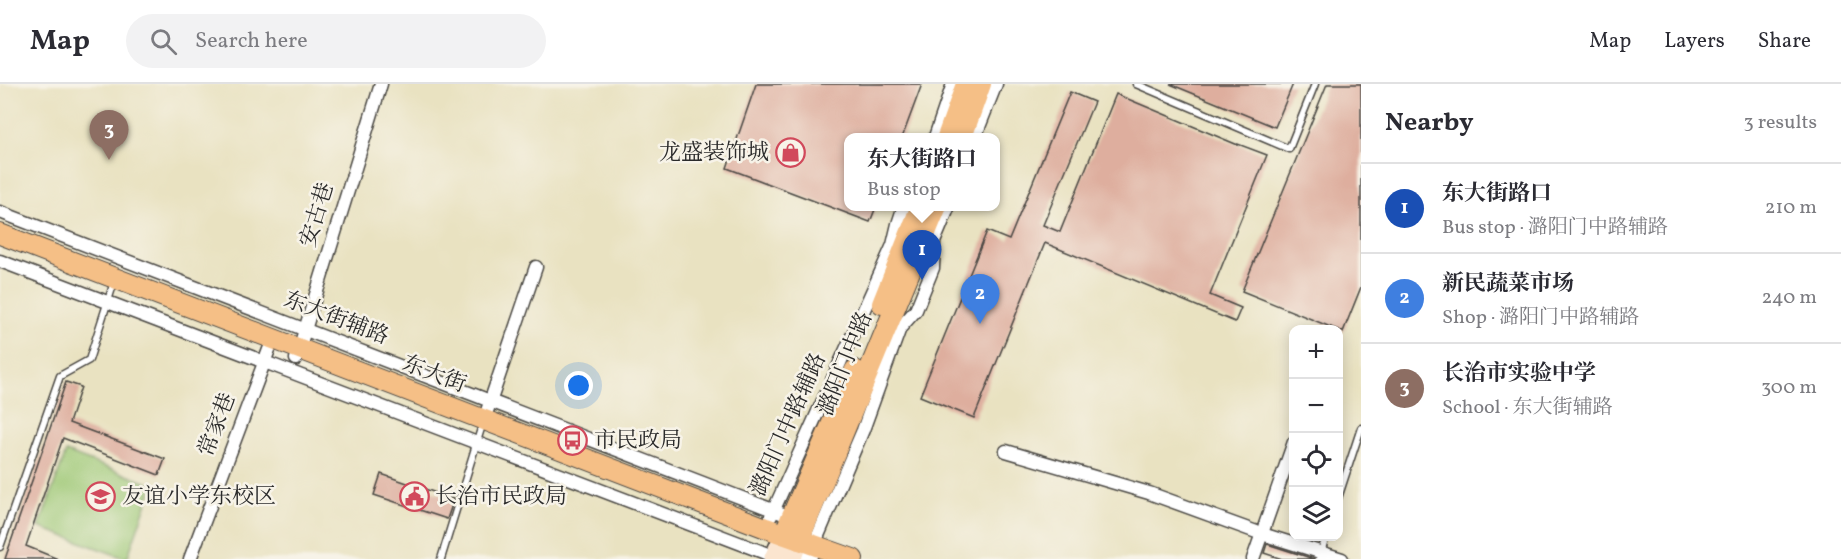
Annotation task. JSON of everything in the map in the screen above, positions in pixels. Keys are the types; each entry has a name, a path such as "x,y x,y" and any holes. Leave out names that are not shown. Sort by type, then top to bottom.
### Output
{"main road":[{"path":"948,133 966,84"},
{"path":"964,133 981,84"},
{"name":"潞阳门中路","path":"791,544 861,357 919,211"},
{"name":"潞阳门中路","path":"791,544 935,211"},
{"name":"东大街","path":"0,234 112,290"},
{"name":"东大街","path":"0,245 269,350 297,354 480,431 791,544 853,559"}],"street":[{"name":"安古巷","path":"297,354 381,84"},
{"path":"937,133 953,84"},
{"path":"977,133 996,84"},
{"name":"潞阳门中路辅路","path":"791,544 903,211"},
{"path":"269,350 480,431 791,544 863,430 900,328 916,310 929,279 933,268 934,242 947,211"},
{"name":"东大街辅路","path":"0,212 491,400 791,544"},
{"path":"0,261 112,290"},
{"path":"480,431 536,267"},
{"name":"常家巷","path":"190,559 269,350"},
{"path":"1006,451 1149,493 1320,556 1342,559"},
{"path":"1253,559 1289,454"}],"lane":[{"path":"1136,84 1289,149 1315,84"},
{"path":"0,547 60,376 89,360 112,290"},
{"path":"1342,487 1361,428"},
{"path":"441,559 480,431"},
{"path":"1320,556 1325,541"}],"green space":[{"path":"66,452 153,485 127,559 39,527"}],"building":[{"name":"龙盛装饰城","path":"756,84 922,84 904,133 844,133 844,211 874,211 870,222 727,168"},
{"path":"1170,84 1293,84 1275,127"},
{"path":"1327,84 1361,84 1361,287 1343,332 1343,325 1326,325 1242,291"},
{"path":"1070,92 1094,102 1043,225 1060,232 1116,94 1267,155 1210,295 1241,308 1235,322 1045,243 974,418 920,396 987,231 1009,240"},
{"path":"66,382 81,387 69,423 165,459 159,475 63,438 26,546 58,559 5,559"},
{"name":"长治市民政局","path":"381,474 454,499 447,519 374,495"},
{"path":"1267,544 1314,559 1282,559 1264,553"}],"place":[{"name":"龙盛装饰城","path":"790,153"},
{"name":"长治市实验中学","path":"109,160"},
{"name":"东大街路口","path":"922,280"},
{"name":"新民蔬菜市场","path":"980,324"},
{"name":"市民政局","path":"573,441"},
{"name":"友谊小学东校区","path":"101,497"},
{"name":"长治市民政局","path":"414,497"}]}
